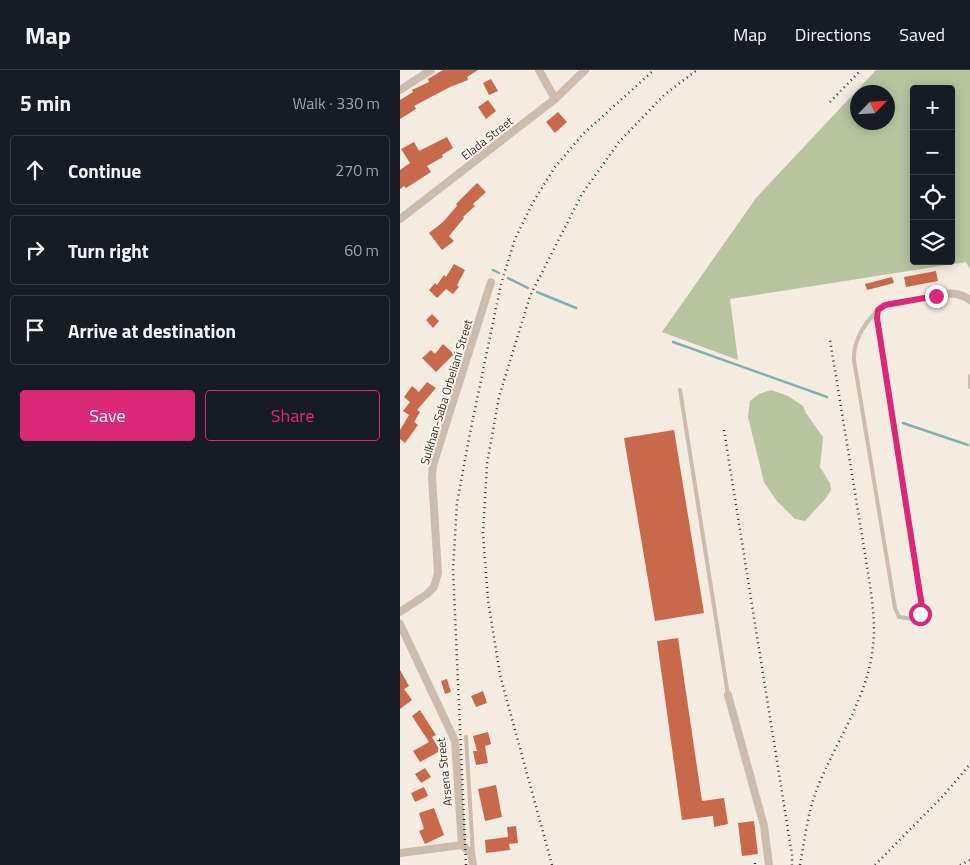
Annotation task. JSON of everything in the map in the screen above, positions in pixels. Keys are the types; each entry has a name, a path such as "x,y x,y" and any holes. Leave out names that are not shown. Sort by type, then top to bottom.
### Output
{"street":[{"path":"400,90 431,70"},
{"path":"539,70 555,99"},
{"name":"Elada Street","path":"400,219 555,99 585,70"},
{"name":"Sulkhan-Saba Orbeliani Street","path":"400,612 434,587 438,573 432,477 433,465 491,282"},
{"path":"936,296 952,293 963,295 970,300"},
{"name":"Arsena Street","path":"400,624 455,741 462,845 471,854 473,864"},
{"path":"728,695 764,826 769,865"},
{"path":"400,853 462,845"}],"lane":[{"path":"878,310 877,318 922,607 920,614 912,619 899,617 895,608 854,351 857,339 872,316 878,310 885,305 936,296"},
{"path":"970,376 970,387"},
{"path":"680,390 728,695"},
{"path":"466,737 473,864"}],"green space":[{"path":"876,70 970,70 970,269 966,262 955,264 955,85 910,85 910,265 947,265 730,299 738,360 662,332 756,198 850,98 850,130 895,130 895,85 862,85"},
{"path":"771,390 788,396 803,406 823,437 820,467 830,483 831,490 805,521 795,519 776,500 764,482 748,417 750,401 759,394"}],"building":[{"path":"443,70 478,70 467,77 468,80 450,87 414,106 416,109 400,119 400,100 413,92 412,90 429,82 428,79"},
{"path":"491,79 498,91 489,95 483,83"},
{"path":"488,100 496,111 486,119 478,107"},
{"path":"558,112 567,122 555,133 546,122"},
{"path":"447,137 453,148 442,155 443,157 427,166 431,172 406,188 404,186 400,189 400,170 410,163 401,149 414,142 419,151"},
{"path":"477,183 486,192 473,204 475,206 463,217 449,236 454,241 442,250 429,233 443,222 457,206 456,204"},
{"path":"454,264 465,270 457,285 459,287 453,294 446,289 437,298 429,290 435,283 437,285 444,275 446,277"},
{"path":"936,271 938,281 906,287 904,277"},
{"path":"892,277 894,283 867,290 865,284"},
{"path":"432,314 439,321 433,328 426,320"},
{"path":"443,344 454,354 436,372 422,358 431,350 435,354"},
{"path":"427,382 436,388 417,410 420,412 414,422 418,425 405,443 400,439 400,430 409,415 403,411 410,402 404,397 412,386 419,392"},
{"path":"674,430 704,613 655,621 624,438"},
{"path":"678,638 702,801 724,798 728,824 714,827 713,816 682,820 657,641"},
{"path":"400,670 409,686 404,689 412,700 400,709"},
{"path":"447,679 451,692 445,694 441,681"},
{"path":"483,691 487,703 476,707 471,696"},
{"path":"420,710 436,735 432,737 440,751 420,762 413,751 429,742 412,716"},
{"path":"488,732 491,744 485,746 488,763 476,765 473,751 477,751 473,736"},
{"path":"425,768 431,777 421,783 415,774"},
{"path":"496,785 502,817 485,821 478,789"},
{"path":"424,787 428,796 415,802 411,793"},
{"path":"434,808 444,835 425,844 419,831 424,829 419,813"},
{"path":"754,821 758,854 742,856 738,823"},
{"path":"516,826 518,843 509,844 510,850 486,853 485,840 508,837 507,827"}],"waterway":[{"path":"493,270 499,273"},
{"path":"508,278 528,288"},
{"path":"537,292 576,308"},
{"path":"673,342 827,397"},
{"path":"903,423 968,445"}],"railway":[{"path":"466,865 453,569 457,503 501,284 515,239 532,204 555,167 583,134 654,70"},
{"path":"552,865 500,675 488,600 483,533 487,464 499,397 530,296 582,194 619,142 664,95 697,70"},
{"path":"830,102 861,70"},
{"path":"800,865 812,803 859,700 870,664 874,636 870,586 830,340"},
{"path":"724,430 792,855 792,865"},
{"path":"875,865 944,795 970,764"},
{"path":"960,865 970,860"}],"route":[{"path":"920,614 922,607 877,318 878,310 885,305 936,296"}]}
